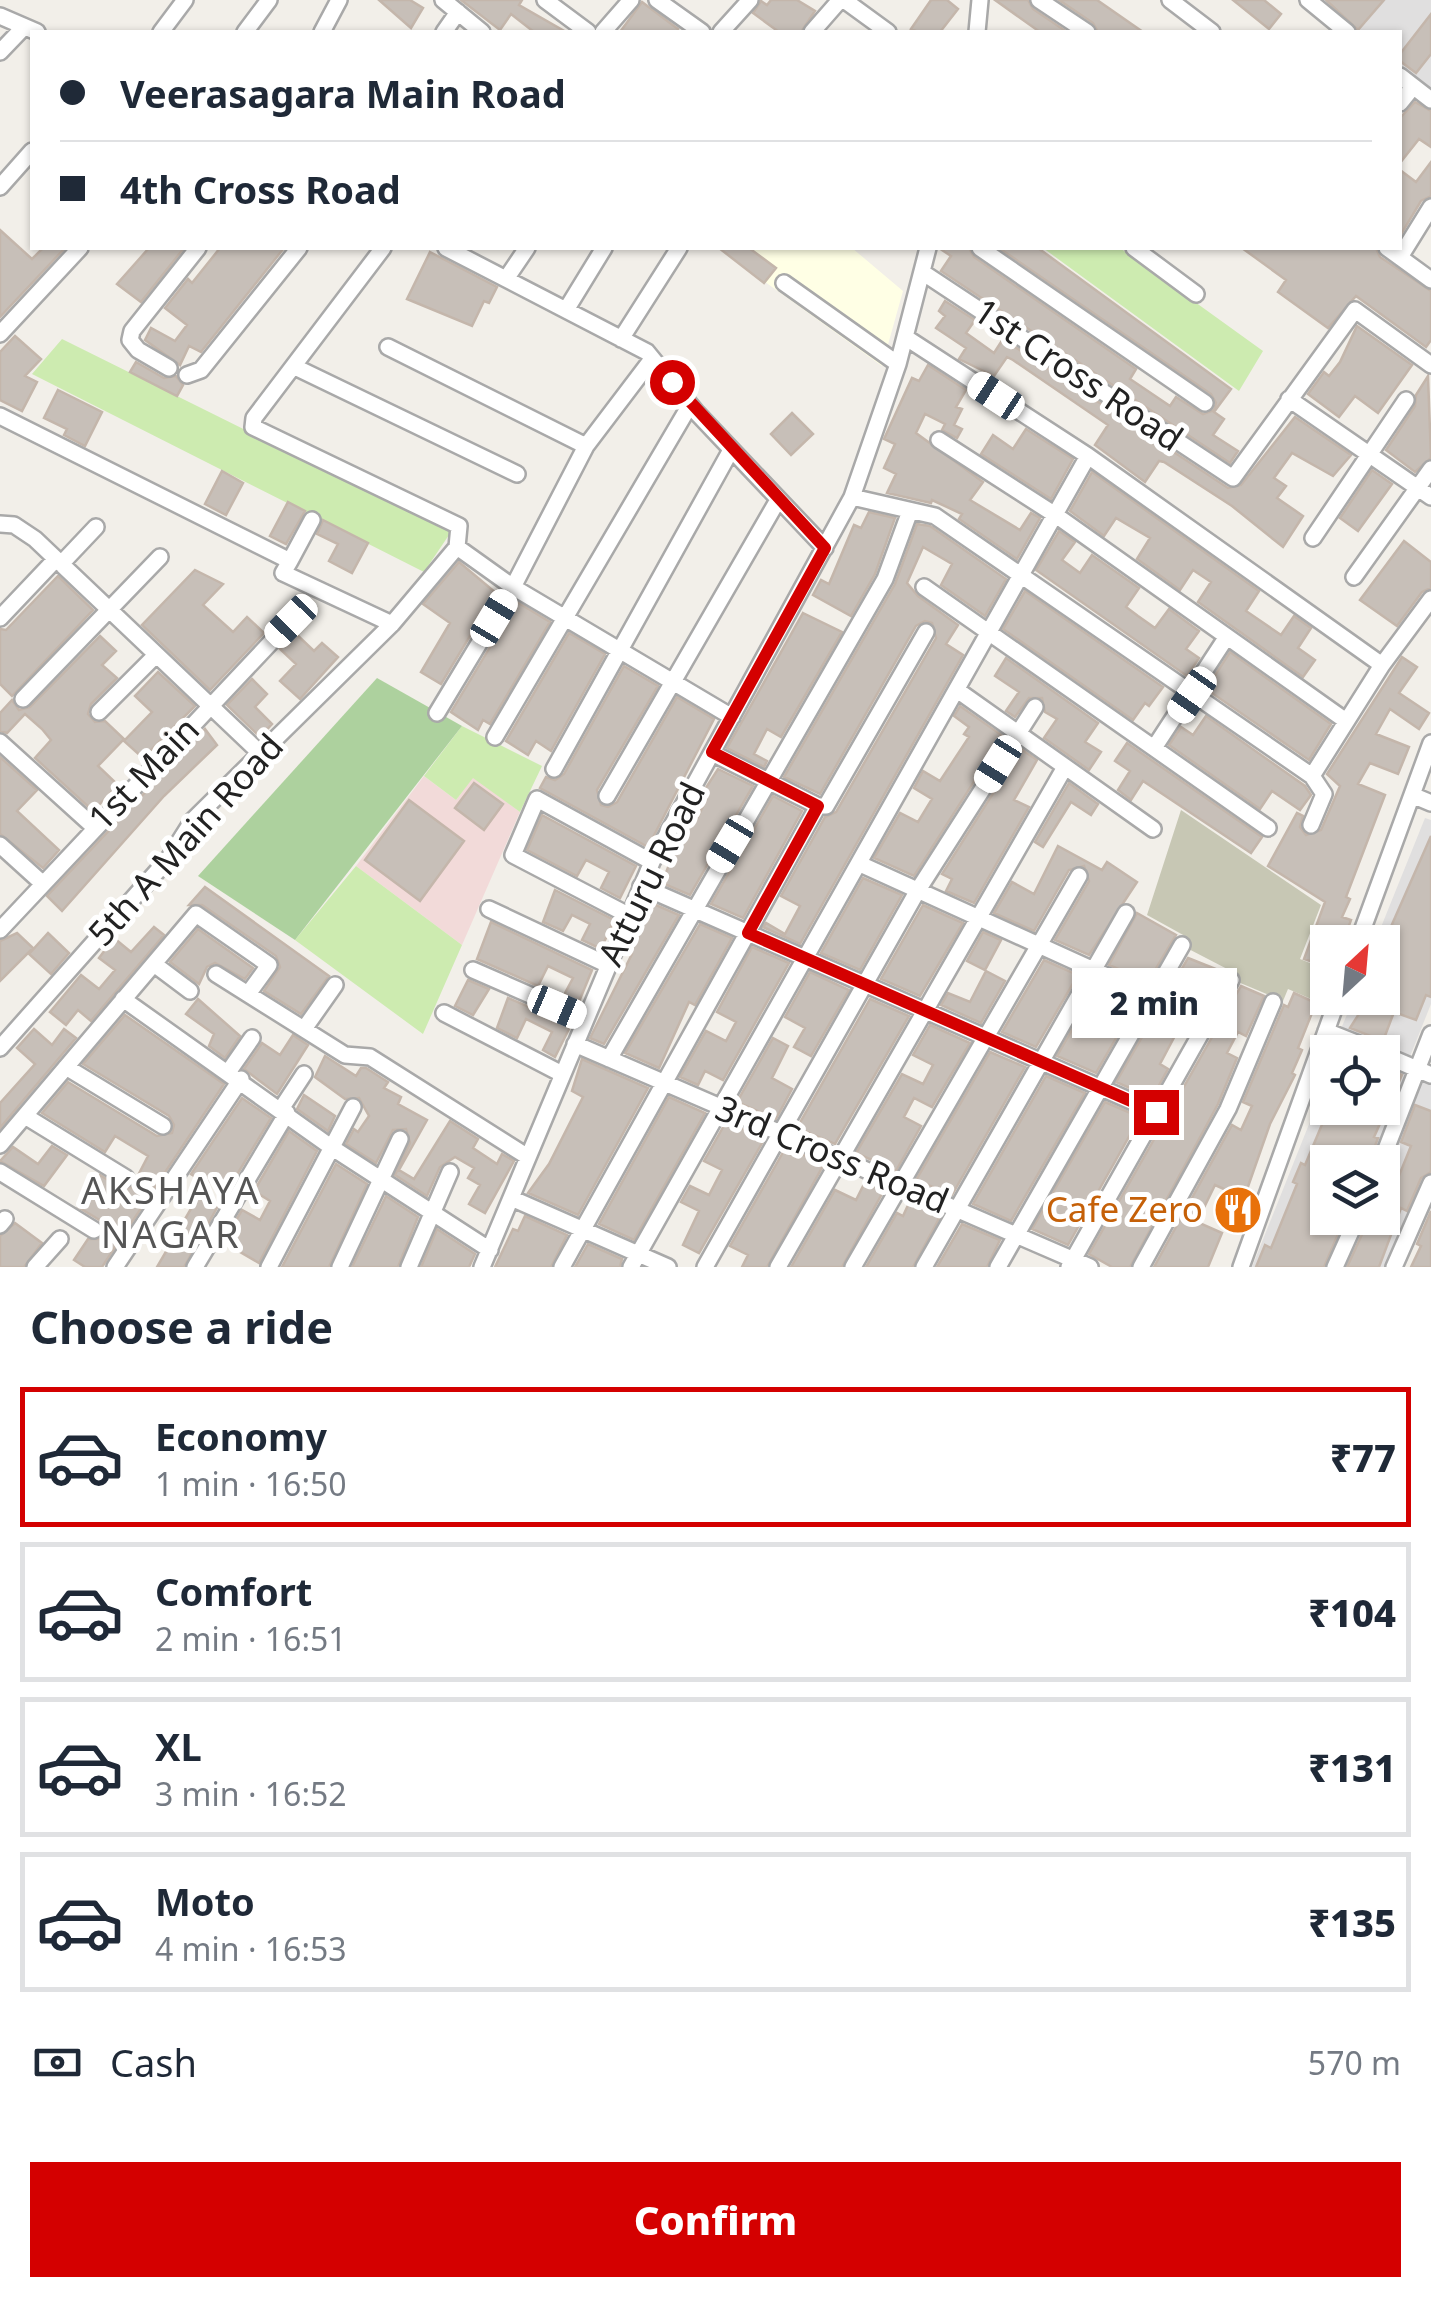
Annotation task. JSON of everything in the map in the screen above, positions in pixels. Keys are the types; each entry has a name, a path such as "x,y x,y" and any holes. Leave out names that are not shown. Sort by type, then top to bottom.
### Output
{"street":[{"path":"163,30 185,0"},
{"path":"246,30 269,0"},
{"path":"323,30 339,0"},
{"path":"443,0 480,30"},
{"path":"545,0 585,30"},
{"path":"605,30 631,0"},
{"path":"723,30 750,0"},
{"path":"814,30 842,0 885,30"},
{"path":"1040,0 1084,30"},
{"path":"1170,0 1209,30"},
{"path":"1308,0 1345,30"},
{"path":"662,2 699,30"},
{"path":"975,3 976,30"},
{"path":"445,30 458,12"},
{"path":"0,16 30,30 0,52"},
{"path":"1407,82 1431,100"},
{"path":"0,187 30,154"},
{"path":"1402,242 1431,208"},
{"path":"0,334 78,250"},
{"path":"169,368 138,350 130,340 132,331 196,250"},
{"path":"186,376 201,370 297,250"},
{"path":"381,250 254,418 253,426 459,526 456,547 513,587 732,717"},
{"path":"452,250 652,359 731,450 825,548"},
{"path":"506,279 527,250"},
{"path":"566,310 603,250"},
{"path":"621,339 678,250"},
{"name":"Atturu Road","path":"482,1267 652,862 852,497 898,364 927,250"},
{"path":"983,250 1205,403"},
{"path":"1137,250 1196,294"},
{"path":"1394,252 1431,280"},
{"name":"1st Cross Road","path":"922,272 1233,478 1290,399"},
{"path":"784,283 898,364"},
{"path":"0,307 14,319"},
{"path":"1424,492 1290,399 1355,310 1431,365"},
{"path":"906,337 1088,456 1382,665"},
{"path":"388,347 586,446"},
{"path":"437,712 513,587 586,446 652,359"},
{"path":"294,366 518,474"},
{"path":"1313,538 1406,400"},
{"path":"496,737 690,405"},
{"path":"0,416 290,561"},
{"path":"939,440 1057,516 1346,722"},
{"path":"554,770 731,450"},
{"name":"1st Cross Road","path":"635,1260 1088,456"},
{"path":"1354,576 1424,492 1431,469"},
{"path":"852,497 936,516 1312,776 1324,794 1311,826"},
{"path":"608,796 670,682 778,500"},
{"path":"610,1059 692,908 886,579 910,511"},
{"path":"312,520 283,573 392,624"},
{"path":"0,524 21,529 59,561 259,752"},
{"path":"0,618 96,527"},
{"name":"5th A Main Road","path":"0,1048 169,858 193,820 392,624 456,547"},
{"path":"22,699 160,557"},
{"path":"924,587 1268,828"},
{"path":"1312,776 1382,665 1431,599"},
{"name":"1st Main","path":"0,930 291,621"},
{"path":"712,752 818,806 826,806 926,632"},
{"path":"1154,748 1226,638"},
{"path":"99,712 156,654"},
{"path":"957,690 1153,829"},
{"path":"704,1267 918,890 1035,707"},
{"path":"0,742 94,827"},
{"path":"1364,925 1431,743"},
{"path":"778,1267 1066,767"},
{"path":"1412,795 1431,803"},
{"path":"628,916 513,855 537,798 652,862"},
{"path":"562,1267 818,806"},
{"path":"0,845 42,884"},
{"path":"860,864 1206,1021"},
{"path":"853,1267 1079,876"},
{"path":"641,886 1156,1112"},
{"path":"490,909 608,964"},
{"path":"924,1267 1126,913"},
{"path":"0,1145 196,914 270,964 248,994"},
{"path":"998,1267 1182,945"},
{"path":"154,964 190,992"},
{"path":"473,970 585,1019"},
{"path":"216,974 345,1055 370,1058 528,1156"},
{"path":"1071,1263 1231,980"},
{"path":"304,1029 335,985"},
{"path":"123,999 332,1147 490,1250"},
{"path":"1141,1267 1228,1109 1273,1002"},
{"path":"444,1014 562,1074"},
{"path":"1241,1267 1332,1015"},
{"path":"1326,1031 1336,1035"},
{"path":"1390,1145 1425,1072 1431,1034"},
{"path":"114,1267 235,1075 252,1038"},
{"name":"3rd Cross Road","path":"575,1044 1016,1235 1071,1263 1090,1267"},
{"path":"1400,1061 1425,1072"},
{"path":"66,1067 163,1126"},
{"path":"195,1267 304,1074"},
{"path":"268,1267 353,1107"},
{"path":"25,1116 126,1178"},
{"path":"340,1267 400,1140"},
{"path":"0,1172 94,1230"},
{"path":"409,1267 450,1172"},
{"path":"1394,1267 1431,1184"},
{"path":"511,1198 583,1229 635,1260 668,1267"},
{"path":"1335,1267 1350,1235"},
{"path":"35,1267 60,1239"}],"shaded area":[{"path":"1318,0 1431,0 1431,90 1402,67 1402,30 1356,30"},
{"path":"721,250 854,250 903,291 882,366"},
{"path":"424,776 456,800 473,777 520,812 462,945 356,866"},
{"path":"1181,810 1321,905 1310,925 1300,959 1310,963 1310,998 1288,989 1283,1001 1238,982 1233,972 1179,944 1185,936 1147,915"},
{"path":"1425,818 1431,820 1431,1004 1409,1059 1400,1055 1400,1035 1350,1035 1340,1031 1347,1015 1400,1015 1400,925 1382,925"},
{"path":"1400,1067 1409,1071 1400,1093"},
{"path":"1420,1075 1431,1080 1431,1173 1386,1267 1340,1267 1354,1235 1400,1235 1400,1145 1391,1145"},
{"path":"1310,1122 1310,1125 1386,1125 1378,1145 1310,1145 1310,1235 1341,1235 1327,1267 1252,1267"}],"green space":[{"path":"1046,250 1123,250 1263,351 1239,391"},
{"path":"62,339 451,532 424,572 32,374"},
{"path":"377,678 462,726 295,940 198,876"},
{"path":"462,726 542,766 520,812 473,778 456,800 424,776"},
{"path":"356,866 462,945 423,1034 295,940"}],"building":[{"path":"379,0 410,0 423,8 411,28"},
{"path":"461,0 522,0 519,5 563,30 531,30 511,14 500,30"},
{"path":"771,0 797,0 815,11 802,30 776,30 753,13 761,1 767,5"},
{"path":"931,0 947,0 958,9 942,30 911,29"},
{"path":"995,0 1028,0 1033,9 1064,30 1037,30"},
{"path":"1059,0 1097,0 1140,30 1097,30 1093,23"},
{"path":"1233,0 1264,0 1281,14 1269,29"},
{"path":"1326,0 1384,0 1358,30"},
{"path":"642,2 678,29 677,30 621,30"},
{"path":"1431,14 1431,54 1416,73 1402,62 1402,51"},
{"path":"1415,102 1431,111 1431,147 1419,139 1402,160 1402,116"},
{"path":"1431,162 1431,196 1421,201 1402,233 1402,172 1416,182"},
{"path":"0,230 32,259 41,250 63,250 0,317"},
{"path":"147,250 182,250 141,302 117,284"},
{"path":"218,250 282,250 201,352 189,346 180,365 145,340 151,328 175,341 187,325 165,308 188,279 192,283"},
{"path":"722,250 752,250 776,268 764,283"},
{"path":"942,250 970,250 974,257 1136,369 1130,379 1170,406 1176,397 1203,414 1214,410 1216,403 1211,394 1002,250 1041,250 1231,389 1214,412 1224,419 1213,435 1238,451 1230,463 941,271 951,256"},
{"path":"1245,250 1377,250 1380,257 1431,291 1431,340 1426,347 1356,296 1328,328 1278,292 1286,280"},
{"path":"430,252 497,287 489,303 484,301 472,326 407,299"},
{"path":"945,301 975,320 966,333 994,353 1003,339 1228,488 1241,485 1295,417 1351,455 1333,476 1292,453 1274,478 1286,486 1277,498 1303,516 1283,547 1232,506 1164,462 1159,461 1145,482 1095,445 1108,425 1013,360 1007,357 994,376 959,359 966,348 936,328 945,316 939,311"},
{"path":"1357,326 1412,365 1378,413 1355,396 1339,417 1308,394 1324,372 1329,376 1340,362"},
{"path":"15,336 41,359 25,376 37,382 22,411 0,400 0,352"},
{"path":"136,362 164,378 176,376 183,385 177,396 130,372"},
{"path":"928,365 966,390 956,407 962,409 954,425 962,429 957,438 942,430 945,424 925,414 916,433 983,482 970,500 1020,530 1031,513 1040,518 1017,559 959,519 962,514 932,500 931,503 887,493 896,474 884,468 895,444 884,439 912,378 919,381"},
{"path":"1428,376 1431,458 1415,472 1386,450 1415,406 1416,395"},
{"path":"58,390 102,412 85,446 64,435 67,429 44,418"},
{"path":"792,413 813,434 791,455 771,434"},
{"path":"1026,429 1073,459 1051,499 981,454 993,435 1013,449"},
{"path":"1372,470 1392,484 1358,531 1340,518"},
{"path":"222,471 243,483 226,515 205,504"},
{"path":"1092,472 1259,591 1246,611 1281,635 1294,616 1311,628 1298,648 1315,660 1303,677 1198,602 1211,582 1193,570 1180,590 1137,559 1150,538 1116,518 1104,536 1070,511"},
{"path":"288,502 305,511 286,544 270,536"},
{"path":"869,512 895,518 875,574 851,616 813,595 821,580 829,584 854,525 861,528"},
{"path":"323,520 368,543 352,573 329,561 338,544 317,534"},
{"path":"917,524 930,526 1006,579 985,616 941,585 952,564 923,547 907,583 918,596 958,625 946,644 963,655 800,944 763,927 766,923 785,934 800,906 781,896 825,817 836,812 936,638 932,623 925,621 916,626 820,794 784,777 895,584"},
{"path":"1059,531 1075,542 1062,560 1080,573 1092,555 1139,588 1126,607 1138,616 1155,628 1169,609 1199,631 1186,649 1199,658 1187,676 1036,570"},
{"path":"1404,541 1431,562 1431,588 1422,592 1397,626 1360,600"},
{"path":"459,562 496,593 441,684 421,672 450,623 423,604"},
{"path":"195,570 223,584 203,605 233,632 247,617 264,633 210,690 142,625"},
{"path":"58,576 93,610 12,696 0,684 0,629 6,630"},
{"path":"1025,591 1163,687 1149,706 1145,703 1133,720 1003,629"},
{"path":"517,602 550,622 490,724 483,720 478,730 451,712"},
{"path":"803,613 842,632 781,737 767,729 754,754 767,761 764,767 727,748"},
{"path":"295,633 314,651 322,643 338,657 300,699 280,681 296,664 280,649"},
{"path":"569,633 605,654 551,751 536,741 528,755 506,741"},
{"path":"100,636 116,651 102,665 117,678 91,704 88,714 95,722 105,721 124,739 98,766 118,785 93,811 35,758 51,740 42,729 25,714 7,733 0,731 0,713 12,700 19,710 30,707"},
{"path":"1230,652 1331,724 1309,760 1206,689"},
{"path":"1402,657 1417,667 1399,693 1429,713 1419,729 1390,709 1376,734 1409,747 1398,774 1370,763 1358,784 1385,795 1346,897 1350,899 1342,917 1351,920 1349,925 1317,925 1325,902 1268,866 1297,813 1303,816 1300,827 1306,835 1321,830 1340,786 1327,774"},
{"path":"1006,658 1098,723 1085,742 1101,752 1089,770 1044,738 1057,719 1045,712 1042,698 1029,698 1015,717 1006,711 1019,692 995,676"},
{"path":"624,666 658,686 597,790 601,805 608,807 617,802 677,697 714,719 648,847 540,788 546,777 555,780 564,774"},
{"path":"158,672 195,706 143,758 124,741 152,712 135,696"},
{"path":"252,679 267,694 255,707 272,724 260,737 227,705"},
{"path":"960,706 1003,736 914,876 874,858 900,813 918,822 932,799 914,788 923,771 940,781 969,737 964,734 969,727 954,716"},
{"path":"1206,716 1305,786 1311,795 1300,810 1272,791 1260,809 1169,745 1181,727 1193,735"},
{"path":"205,729 217,745 164,796 62,911 47,896"},
{"path":"1127,743 1262,837 1251,853 1143,781 1131,800 1118,790 1130,771 1115,761"},
{"path":"1021,749 1037,760 1014,800 1029,807 974,903 946,891 952,879 942,874"},
{"path":"0,757 37,790 17,811 59,850 43,868 0,834"},
{"path":"718,769 753,786 690,895 662,883 682,831 690,816 697,819 706,800 700,797"},
{"path":"474,783 503,804 484,830 455,808"},
{"path":"1069,783 1098,804 1091,815 1071,802 1043,847 1035,842"},
{"path":"773,796 802,811 743,918 711,904"},
{"path":"409,800 464,841 420,901 365,860"},
{"path":"542,815 636,866 620,898 601,888 609,872 586,860 577,876 527,850"},
{"path":"1431,836 1431,997 1426,995 1416,1020 1400,1014 1400,925 1392,925"},
{"path":"1058,846 1102,870 1107,862 1137,882 1089,955 1055,940 1089,881 1084,866 1069,870 1034,931 994,913 1012,882 1034,894"},
{"path":"863,878 902,895 860,970 821,953"},
{"path":"205,887 329,976 301,1014 264,991 280,967 276,956 202,905 189,905"},
{"path":"555,890 614,920 601,949 582,940 590,924 572,915 563,931 543,922"},
{"path":"649,902 679,915 604,1044 590,1038 632,954 627,951"},
{"path":"923,905 963,923 920,996 881,979"},
{"path":"1137,913 1176,935 1148,982 1109,965"},
{"path":"491,922 592,970 578,1004 563,997 573,978 548,966 538,986 477,959"},
{"path":"700,924 732,938 695,1005 689,1002 659,1068 625,1053"},
{"path":"154,927 164,935 91,1021 78,1010 66,1025 50,1012 81,975 99,989 115,970 99,958 114,938 131,952"},
{"path":"198,929 253,968 245,979 215,963 207,967 199,984 170,962"},
{"path":"983,932 1001,940 985,970 967,961"},
{"path":"17,933 33,948 0,981 0,941"},
{"path":"48,933 69,953 51,974 29,954"},
{"path":"752,947 789,963 723,1080 705,1071 698,1085 680,1077 706,1031 726,1041 736,1022 717,1012"},
{"path":"1188,958 1223,972 1203,1007 1168,992"},
{"path":"1044,960 1078,975 1036,1047 1002,1032"},
{"path":"986,971 1005,981 981,1023 941,1005 948,993 970,1002"},
{"path":"810,972 849,990 811,1056 794,1047 805,1028 785,1017"},
{"path":"468,980 489,989 473,1015 455,1006"},
{"path":"1098,984 1137,1002 1096,1073 1057,1056"},
{"path":"1241,986 1264,996 1246,1036 1238,1032 1227,1053 1237,1058 1218,1104 1130,1267 1112,1267 1089,1254"},
{"path":"1294,993 1310,1000 1311,1015 1298,1048 1302,1050 1292,1073 1295,1075 1270,1124 1244,1198 1215,1185 1197,1222 1222,1233 1208,1267 1154,1267 1232,1125 1241,1130 1252,1106 1243,1102 1284,1005 1288,1007"},
{"path":"508,998 571,1025 555,1057 543,1050 552,1032 526,1019 517,1038 497,1028"},
{"path":"198,999 240,1036 225,1058 209,1046 214,1034 186,1014"},
{"path":"870,999 909,1016 835,1144 797,1128"},
{"path":"1157,1011 1192,1027 1187,1035 1178,1030 1160,1064 1168,1069 1152,1098 1116,1082"},
{"path":"125,1015 224,1084 102,1267 85,1267 74,1260 88,1239 100,1239 105,1229 101,1221 78,1207 100,1175 121,1188 132,1187 148,1156 115,1136 105,1152 42,1113 68,1082 157,1136 172,1133 174,1125 169,1116 83,1064"},
{"path":"1358,1015 1393,1015 1385,1035 1368,1035 1350,1028"},
{"path":"930,1025 970,1043 932,1107 914,1098 904,1117 921,1126 896,1171 856,1153 902,1074 923,1084 933,1065 913,1055"},
{"path":"34,1029 52,1045 64,1029 76,1038 0,1128 0,1103 35,1064 17,1048"},
{"path":"293,1035 308,1045 277,1094 244,1069 262,1043 280,1055"},
{"path":"773,1038 788,1046 772,1078 792,1089 776,1119 737,1102"},
{"path":"990,1052 1025,1067 952,1195 916,1180"},
{"path":"325,1056 356,1076 361,1068 366,1068 388,1082 384,1088 401,1097 398,1104 427,1120 399,1170 414,1179 450,1121 478,1139 473,1148 497,1164 502,1154 514,1161 485,1213 469,1204 480,1185 468,1178 474,1168 455,1157 440,1167 427,1196 395,1175 410,1143 406,1129 393,1130 376,1163 346,1144 354,1129 358,1132 369,1116 359,1098 345,1099 315,1077"},
{"path":"582,1059 648,1088 578,1215 528,1193 549,1164 583,1097 572,1091"},
{"path":"1046,1076 1085,1093 1011,1221 973,1204"},
{"path":"304,1095 335,1116 328,1131 297,1109"},
{"path":"669,1097 705,1113 634,1240 599,1224"},
{"path":"242,1098 271,1118 229,1188 211,1178 207,1184 191,1174"},
{"path":"1105,1102 1140,1117 1068,1245 1032,1229"},
{"path":"1415,1105 1431,1111 1431,1172 1421,1178 1407,1211 1400,1211 1400,1173 1411,1146 1401,1142"},
{"path":"726,1122 765,1138 699,1253 683,1245 699,1211 681,1202 690,1186 709,1195 722,1170 704,1161"},
{"path":"1322,1125 1379,1125 1375,1145 1313,1145"},
{"path":"289,1131 317,1151 259,1263 223,1242 242,1210 260,1220 270,1201 254,1191"},
{"path":"52,1146 67,1155 44,1186 0,1161 13,1147 38,1164"},
{"path":"786,1147 824,1164 767,1267 742,1267 748,1255 730,1246"},
{"path":"1310,1153 1310,1235 1338,1235 1324,1267 1256,1267 1265,1245 1271,1248 1297,1184 1293,1182 1301,1163 1305,1165"},
{"path":"336,1164 367,1184 329,1267 282,1267"},
{"path":"865,1182 884,1190 842,1267 791,1267 835,1190 856,1200"},
{"path":"199,1195 218,1206 184,1267 157,1267"},
{"path":"386,1196 418,1217 398,1267 352,1267"},
{"path":"910,1201 941,1215 913,1267 866,1267 897,1213 903,1216"},
{"path":"1431,1211 1431,1267 1411,1267 1421,1246 1417,1244"},
{"path":"525,1216 567,1235 551,1267 495,1267 513,1229 518,1231"},
{"path":"15,1223 42,1243 24,1267 0,1267 0,1236"},
{"path":"962,1224 1000,1240 987,1267 937,1267"},
{"path":"437,1229 475,1254 469,1267 421,1267"},
{"path":"1362,1235 1391,1235 1379,1267 1347,1267"},
{"path":"588,1244 622,1259 620,1267 575,1267"}],"place":[{"name":"Cafe Zero","path":"1238,1210"}],"district":[{"name":"AKSHAYA NAGAR","path":"171,1213"}],"route":[{"path":"672,382 825,548 712,752 818,806 748,933 1156,1112"}]}
